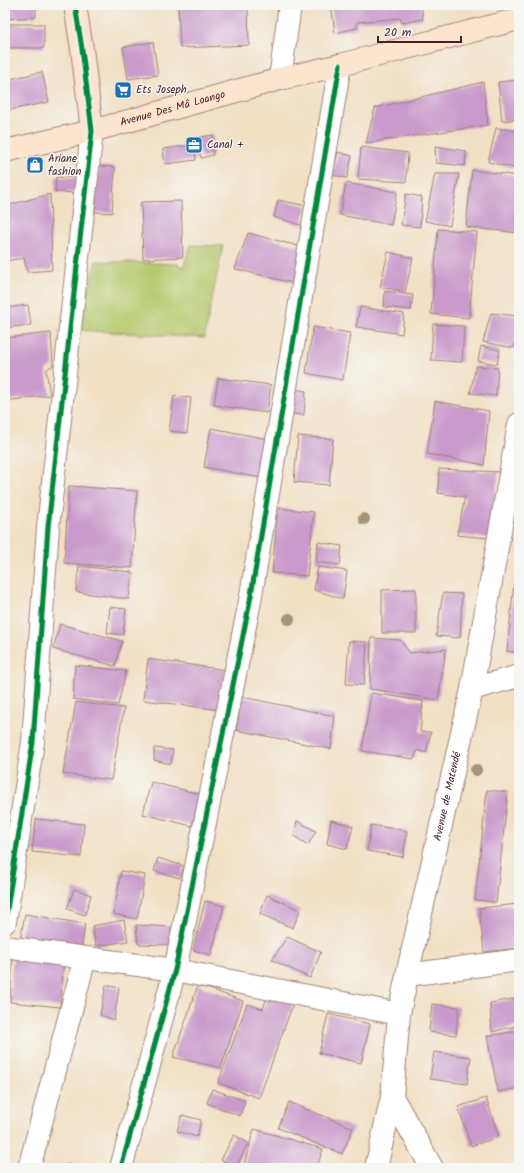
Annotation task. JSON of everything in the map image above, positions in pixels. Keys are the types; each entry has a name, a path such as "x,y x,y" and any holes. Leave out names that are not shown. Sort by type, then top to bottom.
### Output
{"main road":[{"path":"75,5 92,131"},
{"name":"Avenue Des Mâ Loango","path":"5,151 92,131 280,78 340,65 519,19"}],"street":[{"path":"280,78 290,5"},
{"path":"120,1168 175,970 250,601 340,65"},
{"path":"5,922 33,742 48,527 92,131"},
{"name":"Avenue de Matendé","path":"376,1168 392,1097 399,1014 472,689 519,424"},
{"path":"472,689 519,676"},
{"path":"5,947 175,970 399,1014"},
{"path":"29,1168 85,958"},
{"path":"407,975 519,960"},
{"path":"392,1097 432,1168"}],"green space":[{"path":"191,245 223,246 204,338 79,330 96,261 178,264 183,268"}],"building":[{"path":"5,5 36,5 36,17 5,19"},
{"path":"178,5 248,5 249,45 180,48"},
{"path":"331,5 421,5 423,19 402,23 400,18 357,22 357,28 335,33"},
{"path":"5,24 44,24 44,48 5,48"},
{"path":"153,42 158,75 128,79 123,47"},
{"path":"42,72 49,102 5,111 5,80"},
{"path":"519,80 519,119 502,121 498,82"},
{"path":"483,82 488,125 366,143 375,108"},
{"path":"496,128 519,131 519,169 488,162"},
{"path":"213,135 213,155 201,158 196,138"},
{"path":"194,145 196,160 165,164 163,149"},
{"path":"435,146 466,151 465,166 436,163"},
{"path":"361,147 408,153 406,182 358,179"},
{"path":"338,152 352,156 347,178 332,175"},
{"path":"99,166 115,167 112,213 95,212"},
{"path":"472,170 519,176 519,233 466,227"},
{"path":"435,174 459,174 450,226 425,221"},
{"path":"56,177 82,178 82,193 55,192"},
{"path":"346,183 397,192 391,225 340,215"},
{"path":"50,194 52,270 27,272 24,258 5,261 5,206"},
{"path":"406,194 422,197 420,227 401,225"},
{"path":"278,200 307,206 301,225 274,217"},
{"path":"181,201 183,257 143,259 141,202"},
{"path":"438,229 477,232 469,318 431,314"},
{"path":"248,233 302,247 297,284 235,269"},
{"path":"388,252 413,258 405,292 380,287"},
{"path":"385,291 413,295 411,310 384,307"},
{"path":"28,305 31,325 5,328 5,308"},
{"path":"360,307 404,314 402,334 356,327"},
{"path":"491,313 518,316 514,348 483,342"},
{"path":"433,324 464,326 462,362 431,360"},
{"path":"313,327 350,333 343,380 306,373"},
{"path":"51,333 53,365 46,370 50,395 5,401 5,338"},
{"path":"481,346 500,350 497,364 478,361"},
{"path":"476,366 498,368 496,396 470,393"},
{"path":"218,378 271,385 267,413 214,405"},
{"path":"294,389 306,391 304,415 290,414"},
{"path":"174,396 191,398 187,433 169,431"},
{"path":"435,401 489,411 484,465 427,454"},
{"path":"211,428 268,439 261,478 204,467"},
{"path":"298,436 333,439 329,485 294,482"},
{"path":"439,469 499,472 489,538 457,535 465,497 438,493"},
{"path":"69,486 137,491 132,568 64,563"},
{"path":"278,508 314,512 307,576 272,573"},
{"path":"318,542 342,546 340,565 316,562"},
{"path":"79,566 132,572 129,599 76,592"},
{"path":"318,567 347,571 343,599 314,590"},
{"path":"514,583 519,585 519,653 507,651"},
{"path":"416,589 416,633 382,633 382,590"},
{"path":"443,593 462,594 460,638 436,636"},
{"path":"110,607 126,609 123,635 107,633"},
{"path":"60,624 122,641 115,666 53,649"},
{"path":"371,638 400,640 410,653 446,649 438,700 370,689"},
{"path":"349,641 367,642 364,685 346,684"},
{"path":"148,659 226,670 221,710 143,700"},
{"path":"75,665 126,671 118,705 73,699"},
{"path":"371,693 423,701 420,732 431,732 426,753 417,750 414,759 362,751"},
{"path":"242,697 335,716 331,749 236,730"},
{"path":"76,702 124,708 111,780 63,774"},
{"path":"154,748 173,750 171,764 154,760"},
{"path":"151,782 200,794 192,826 143,814"},
{"path":"487,790 508,792 496,902 475,900"},
{"path":"36,819 84,824 81,857 32,852"},
{"path":"331,820 353,826 347,849 327,844"},
{"path":"297,821 316,831 308,845 294,836"},
{"path":"371,825 407,831 403,857 367,851"},
{"path":"158,858 184,866 180,878 154,871"},
{"path":"121,871 145,875 137,919 114,914"},
{"path":"74,889 91,895 85,915 67,909"},
{"path":"267,895 300,910 293,928 260,914"},
{"path":"205,901 224,906 211,955 193,950"},
{"path":"519,904 519,948 484,952 479,908"},
{"path":"25,914 85,924 81,952 20,941"},
{"path":"124,920 128,941 96,946 92,926"},
{"path":"136,925 171,927 171,945 138,944"},
{"path":"287,937 321,952 310,978 272,960"},
{"path":"13,954 64,959 60,1007 10,1002"},
{"path":"106,985 119,988 114,1020 100,1015"},
{"path":"198,985 243,1001 221,1068 173,1057"},
{"path":"269,992 294,1001 259,1098 218,1083 247,1004 263,1009"},
{"path":"519,998 519,1025 492,1032 490,1003"},
{"path":"432,1004 459,1007 456,1035 429,1032"},
{"path":"328,1014 370,1024 361,1063 319,1053"},
{"path":"519,1031 519,1088 498,1092 487,1036"},
{"path":"434,1052 471,1057 467,1084 430,1079"},
{"path":"212,1089 245,1101 240,1116 207,1103"},
{"path":"486,1098 499,1137 471,1146 458,1107"},
{"path":"289,1102 353,1128 342,1154 278,1128"},
{"path":"182,1115 201,1120 197,1137 177,1131"},
{"path":"254,1129 323,1149 317,1168 243,1168"},
{"path":"234,1135 248,1143 236,1167 221,1160"},
{"path":"201,1163 210,1168 199,1168"},
{"path":"67,1164 79,1168 66,1168"},
{"path":"183,1164 190,1168 181,1168"}],"cycle path":[{"path":"5,922 33,742 48,527 92,131 75,5"},
{"path":"121,1168 175,970 250,601 340,65"}],"place":[{"name":"Ets Joseph","path":"123,90"},
{"name":"Canal +","path":"194,145"},
{"name":"Ariane fashion","path":"35,165"}]}
